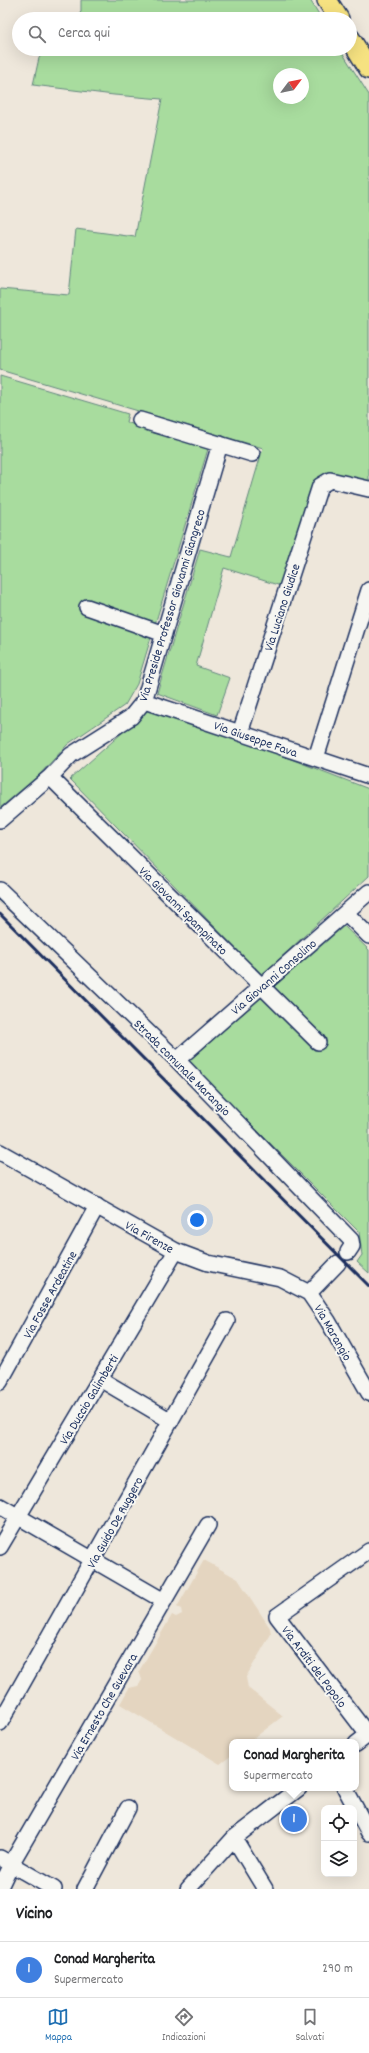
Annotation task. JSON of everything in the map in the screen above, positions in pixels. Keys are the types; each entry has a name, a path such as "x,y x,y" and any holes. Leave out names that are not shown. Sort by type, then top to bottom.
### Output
{"main road":[{"path":"327,0 335,12"},
{"path":"357,49 369,69"}],"street":[{"path":"140,420 252,454"},
{"name":"Via Preside Professor Giovanni Giangreco","path":"0,820 50,777 72,754 131,717 144,701 220,444"},
{"name":"Via Luciano Giudice","path":"240,733 320,486 324,482 330,480 369,489"},
{"path":"316,758 369,590"},
{"path":"87,607 164,634"},
{"name":"Via Giuseppe Fava","path":"144,701 369,776"},
{"name":"Via Giovanni Spampinato","path":"50,777 318,1042"},
{"name":"Strada comunale Marangio","path":"0,890 178,1060 351,1240 352,1246 343,1258 309,1293"},
{"name":"Via Giovanni Consolino","path":"178,1060 369,892"},
{"path":"346,913 369,936"},
{"name":"Via Firenze","path":"0,1152 176,1251 208,1263 280,1278 309,1293"},
{"name":"Via Fosse Ardeatine","path":"0,1382 98,1206"},
{"name":"Via Duccio Galimberti","path":"0,1547 176,1251"},
{"name":"Via Marangio","path":"309,1293 328,1321 369,1393"},
{"name":"Via Guido De Ruggero","path":"0,1723 227,1321"},
{"path":"100,1379 171,1422"},
{"path":"0,1506 164,1601"},
{"name":"Via Ernesto Che Guevara","path":"0,1887 6,1861 164,1601 208,1525"},
{"name":"Via Arditi del Popolo","path":"364,1738 277,1616 369,1551"},
{"path":"188,1889 234,1838 295,1791"},
{"path":"346,1791 369,1833"},
{"path":"85,1889 128,1808"},
{"path":"234,1838 265,1889"},
{"path":"6,1861 54,1889"}],"shaded area":[{"path":"204,1560 238,1579 270,1628 271,1634 246,1677 248,1688 283,1716 253,1739 229,1739 229,1757 220,1764 120,1704 129,1688 138,1686 142,1680 139,1671 172,1615 176,1617 182,1614 181,1609 177,1607"}],"green space":[{"path":"81,0 310,0 318,12 81,12"},
{"path":"41,56 344,56 369,95 369,485 322,477 314,482 281,586 224,568 196,666 230,678 217,715 157,693 200,549 231,557 263,448 0,370 0,289 69,295 76,229 135,237 162,99 114,95 33,85 39,58"},
{"path":"0,376 128,414 126,422 208,449 137,684 125,705 68,744 40,774 0,808"},
{"path":"148,710 176,715 369,789 369,876 262,975 70,779"},
{"path":"344,926 369,950 369,1273 357,1262 362,1255 359,1232 188,1061"}],"railway":[{"path":"0,914 369,1286"}],"place":[{"name":"Conad Margherita","path":"294,1819"}]}
